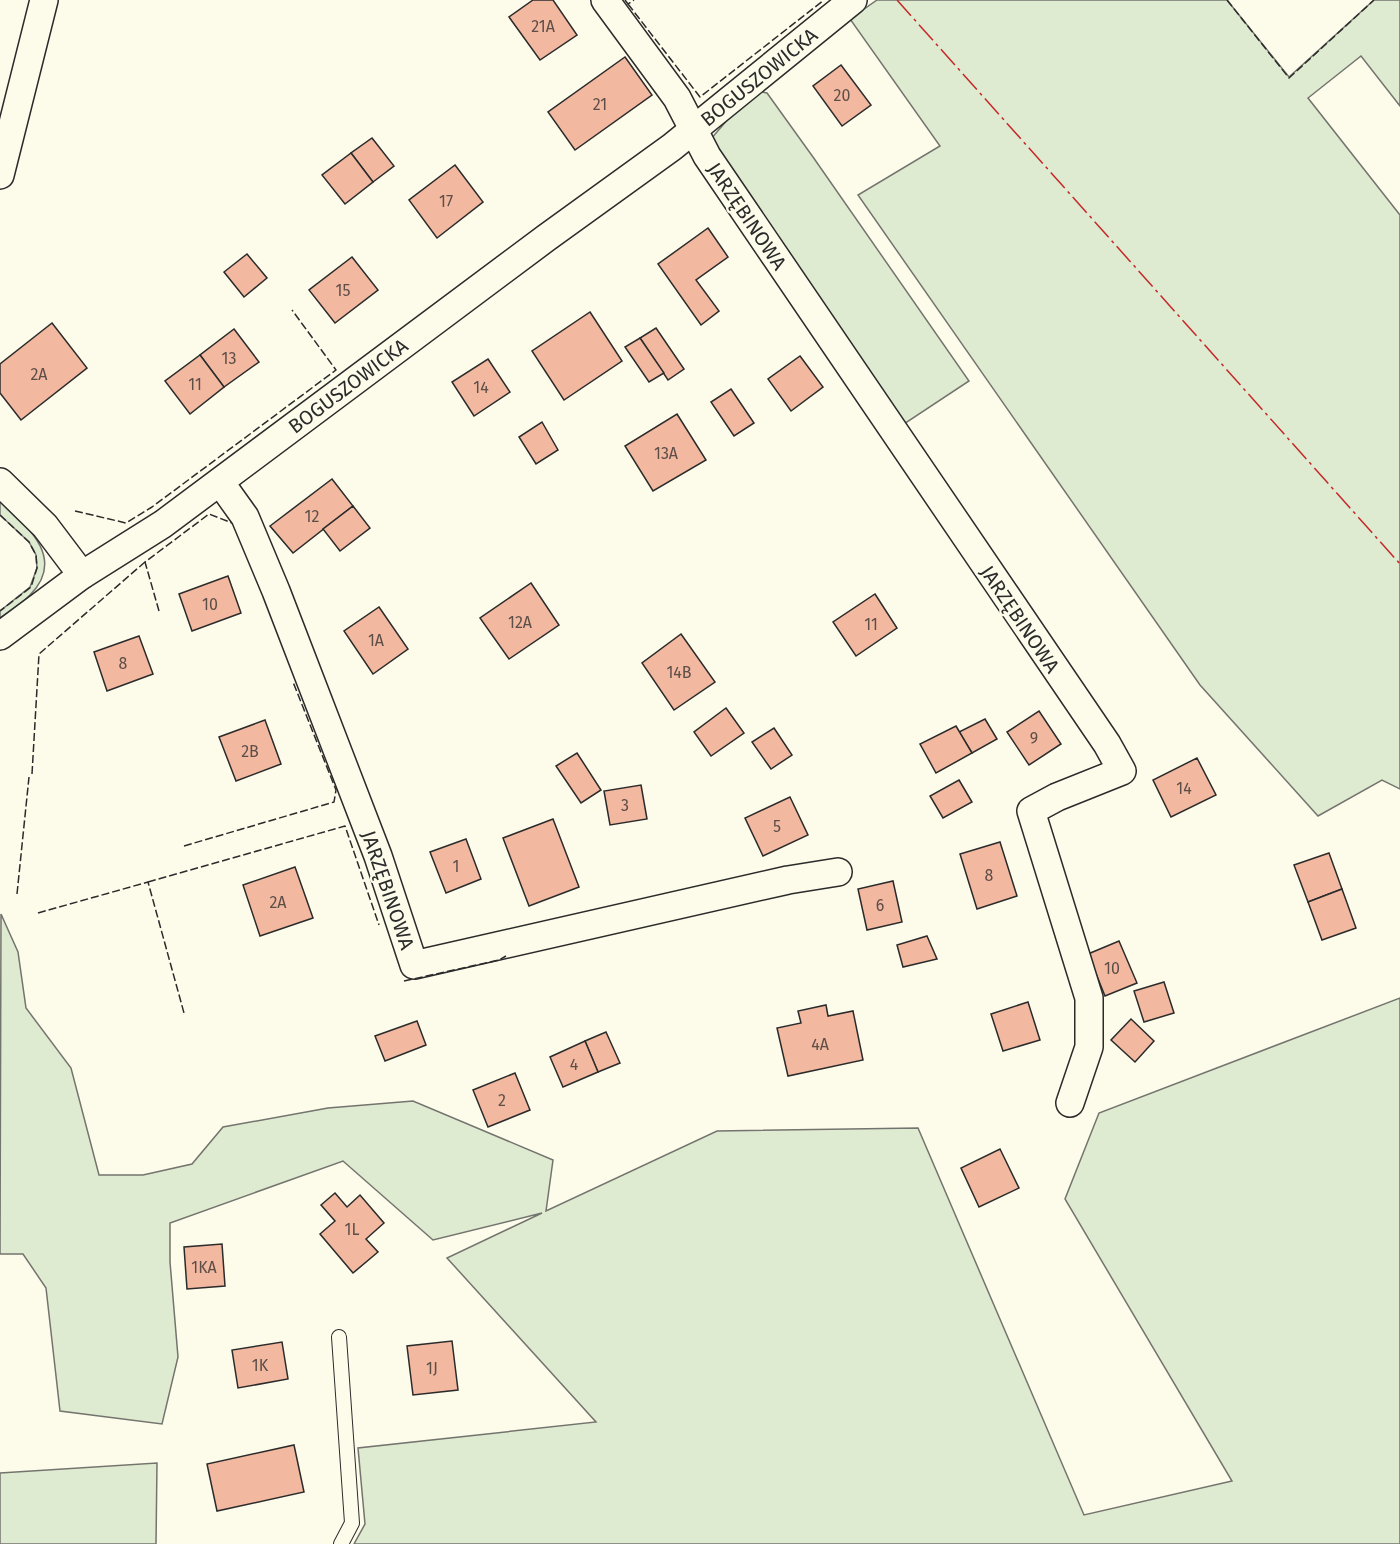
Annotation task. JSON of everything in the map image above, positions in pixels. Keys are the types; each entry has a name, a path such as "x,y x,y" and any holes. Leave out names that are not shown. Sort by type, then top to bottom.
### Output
{"street":[{"path":"0,175 44,0"},
{"name":"BOGUSZOWICKA","path":"605,0 677,98 693,131"},
{"name":"BOGUSZOWICKA","path":"0,636 82,575 163,524 693,131 853,0"},
{"name":"JARZĘBINOWA","path":"693,131 707,156 1107,744 1122,771 1057,797 1031,811 1089,998 1089,1047 1070,1103"},
{"path":"0,482 45,526 82,575"},
{"name":"JARZĘBINOWA","path":"220,482 245,517 276,591 378,856 414,965 788,880 838,872"}],"lane":[{"path":"339,1337 352,1523 341,1544"}],"green space":[{"path":"877,0 1227,0 1289,77 1374,0 1400,0 1400,106 1361,56 1308,98 1400,215 1400,789 1382,780 1318,816 1200,685 858,195 940,146 850,19"},
{"path":"753,90 767,93 969,381 904,424 710,140"},
{"path":"0,501 39,543 44,555 45,568 40,581 30,595 0,618 0,611 30,587 37,568 36,555 29,542 0,515"},
{"path":"1,914 18,952 26,1008 71,1068 99,1175 143,1175 192,1164 223,1127 328,1108 413,1101 553,1160 546,1211 717,1131 918,1128 1084,1515 1232,1481 1065,1199 1099,1113 1400,998 1400,1544 354,1544 365,1524 358,1448 596,1422 447,1258 542,1213 433,1240 343,1161 170,1223 170,1262 178,1357 162,1424 60,1411 46,1288 23,1254 0,1254"},
{"path":"157,1463 156,1544 0,1544 0,1473"}],"building":[{"path":"533,0 553,0 577,35 540,60 509,17"},
{"path":"625,57 652,95 575,150 548,112"},
{"path":"841,65 871,105 842,126 813,86"},
{"path":"372,138 394,166 373,182 351,153"},
{"path":"351,153 373,182 345,204 322,175"},
{"path":"455,165 483,202 437,238 409,200"},
{"path":"708,228 728,257 696,280 719,311 701,325 658,264"},
{"path":"247,254 267,278 244,297 224,272"},
{"path":"352,257 378,290 335,323 309,290"},
{"path":"590,312 622,361 564,400 532,351"},
{"path":"52,323 87,368 21,420 0,393 0,364"},
{"path":"656,328 684,369 668,380 640,338"},
{"path":"234,329 259,362 224,387 200,355"},
{"path":"640,338 664,373 649,382 625,347"},
{"path":"200,355 224,387 190,414 165,381"},
{"path":"800,356 823,387 791,411 768,379"},
{"path":"488,359 510,392 474,416 452,382"},
{"path":"731,389 754,423 734,436 711,402"},
{"path":"677,414 706,460 653,491 625,446"},
{"path":"542,422 558,450 536,464 519,437"},
{"path":"332,479 353,506 293,553 270,526"},
{"path":"353,506 370,528 340,551 323,529"},
{"path":"228,576 241,613 192,631 179,594"},
{"path":"531,583 559,625 509,659 480,618"},
{"path":"875,594 897,628 856,656 833,622"},
{"path":"379,607 408,649 373,674 344,631"},
{"path":"681,634 715,682 674,710 642,663"},
{"path":"139,636 153,674 107,691 94,652"},
{"path":"726,708 744,733 711,756 694,732"},
{"path":"1039,711 1061,744 1029,765 1007,732"},
{"path":"985,719 997,739 972,753 959,732"},
{"path":"265,720 281,764 236,781 219,737"},
{"path":"956,726 972,753 936,773 920,744"},
{"path":"774,728 792,755 771,769 752,742"},
{"path":"577,753 601,790 581,803 556,766"},
{"path":"1197,758 1216,795 1171,817 1153,780"},
{"path":"959,780 972,802 943,818 930,796"},
{"path":"641,785 647,819 610,825 604,791"},
{"path":"790,797 808,835 763,856 745,818"},
{"path":"553,819 579,887 529,906 503,838"},
{"path":"466,839 481,879 446,893 430,852"},
{"path":"1000,842 1017,896 977,909 960,854"},
{"path":"1329,853 1342,889 1308,902 1294,865"},
{"path":"295,867 313,918 260,936 243,885"},
{"path":"893,881 902,922 867,930 858,889"},
{"path":"1342,889 1356,928 1322,940 1308,902"},
{"path":"927,936 937,959 903,967 897,945"},
{"path":"1119,941 1137,983 1105,996 1088,954"},
{"path":"1164,982 1174,1013 1144,1022 1134,991"},
{"path":"1028,1002 1040,1040 1003,1051 991,1014"},
{"path":"826,1005 828,1016 853,1011 863,1060 788,1076 777,1028 801,1023 798,1011"},
{"path":"1131,1019 1154,1041 1135,1062 1111,1040"},
{"path":"417,1021 426,1045 385,1061 375,1036"},
{"path":"606,1032 620,1063 598,1072 585,1041"},
{"path":"585,1041 598,1072 563,1087 550,1057"},
{"path":"515,1073 530,1110 488,1127 473,1090"},
{"path":"1000,1149 1019,1188 979,1207 961,1168"},
{"path":"335,1193 347,1207 360,1195 384,1223 366,1239 378,1252 353,1273 320,1234 335,1221 321,1205"},
{"path":"222,1244 225,1286 187,1289 184,1247"},
{"path":"452,1341 458,1390 413,1395 407,1346"},
{"path":"282,1342 288,1379 238,1388 232,1350"},
{"path":"294,1445 304,1492 217,1511 207,1464"}],"fence":[{"path":"625,0 628,4 634,0"},
{"path":"628,4 700,97 824,0"},
{"path":"1227,0 1289,78 1374,0"},
{"path":"75,511 126,523 152,507 336,370 292,310"},
{"path":"159,611 145,562 209,514 232,523"},
{"path":"0,515 29,542 36,555 37,568 31,587 0,611"},
{"path":"32,774 39,654 145,562"},
{"path":"184,846 334,802 336,790 293,682"},
{"path":"17,894 29,777"},
{"path":"148,882 345,826 379,925"},
{"path":"38,913 148,882 184,1013"},
{"path":"404,981 499,960 506,956"}],"power":[{"path":"897,0 1400,564"}]}
